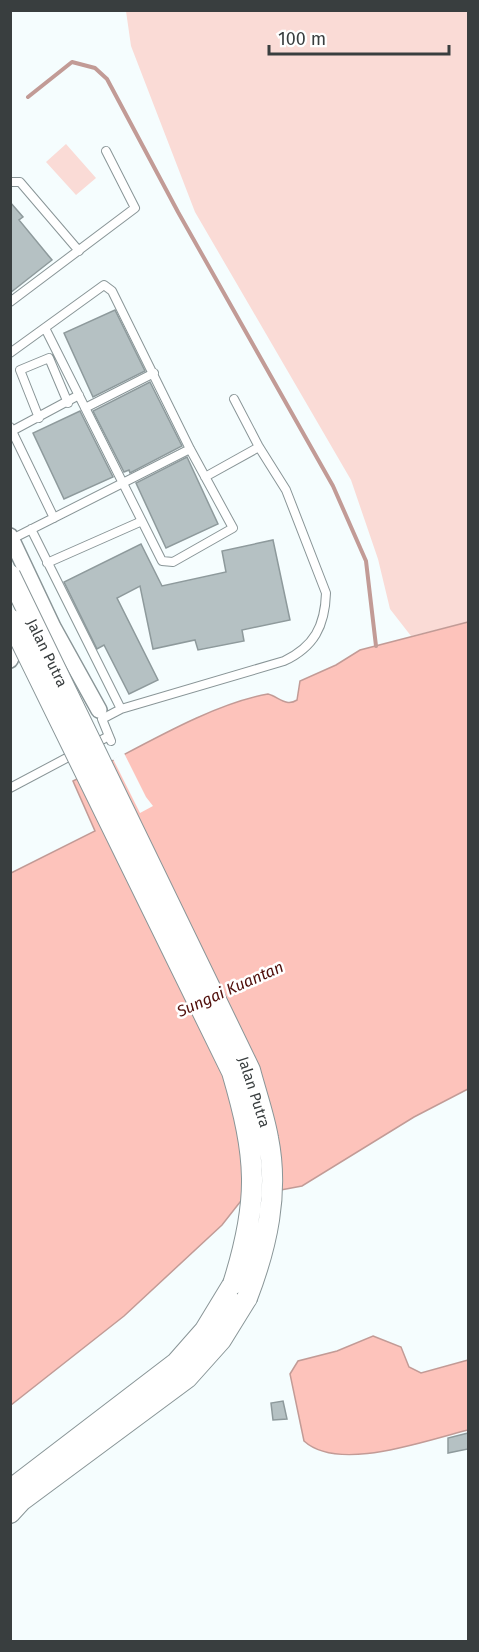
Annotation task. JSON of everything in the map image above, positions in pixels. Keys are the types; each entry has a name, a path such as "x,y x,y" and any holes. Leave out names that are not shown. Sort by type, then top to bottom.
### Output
{"main road":[{"name":"Jalan Putra","path":"10,575 250,1070 268,1139 273,1180 270,1218 262,1258 247,1298 220,1340 188,1378 21,1501 10,1513"},
{"name":"Jalan Putra","path":"10,619 232,1072 244,1112 254,1186 248,1238 233,1284 205,1330 176,1364 10,1490"}],"street":[{"path":"11,537 53,627 75,663 101,714"},
{"path":"12,650 32,653 48,645 53,627"},
{"path":"48,645 75,663"}],"lane":[{"path":"10,302 135,208 106,151"},
{"path":"10,182 20,182 79,251"},
{"path":"10,353 104,285 112,291 190,449 233,528 173,562 162,561 45,328"},
{"path":"39,418 20,370 49,358 68,403"},
{"path":"86,408 154,373"},
{"path":"54,518 11,430 39,418 79,395"},
{"path":"10,788 110,738 101,714 284,661 302,653 310,645 326,608 327,593 286,490 259,447 234,399"},
{"path":"205,477 259,447"},
{"path":"11,537 124,484 190,449"},
{"path":"47,563 142,521"},
{"path":"30,529 121,709"}],"shaded area":[{"path":"126,11 468,11 468,622 411,636 390,609 378,559 351,480 195,212 131,46"},
{"path":"66,144 96,178 76,195 46,162"}],"water":[{"name":"Sungai Kuantan","path":"468,622 468,1089 414,1117 302,1186 244,1197 222,1225 124,1316 11,1405 11,873 95,831 73,781 169,731 220,708 268,694 286,702 293,702 297,700 300,681 336,665 360,650"},
{"path":"373,1336 401,1347 409,1367 421,1373 468,1360 468,1430 407,1446 360,1454 338,1454 319,1450 304,1441 290,1374 298,1361 337,1351"}],"pier":[{"path":"124,753 146,797 153,806 140,813 113,759"}],"building":[{"path":"10,202 23,217 19,220 52,260 10,293"},
{"path":"115,310 145,371 93,397 64,333"},
{"path":"150,382 182,446 130,473 129,470 124,472 93,411"},
{"path":"80,411 113,477 64,499 33,433"},
{"path":"187,457 218,524 166,548 136,483"},
{"path":"273,540 290,620 242,630 244,641 198,650 195,640 153,649 140,586 117,598 158,680 129,694 104,645 97,649 64,582 141,544 162,586 226,572 222,551"},
{"path":"283,1401 287,1419 273,1420 271,1403"},
{"path":"468,1433 468,1449 448,1453 448,1438"}],"waterway":[{"path":"28,97 72,62 95,68 107,79 178,212 333,486 366,561 376,646"}]}
